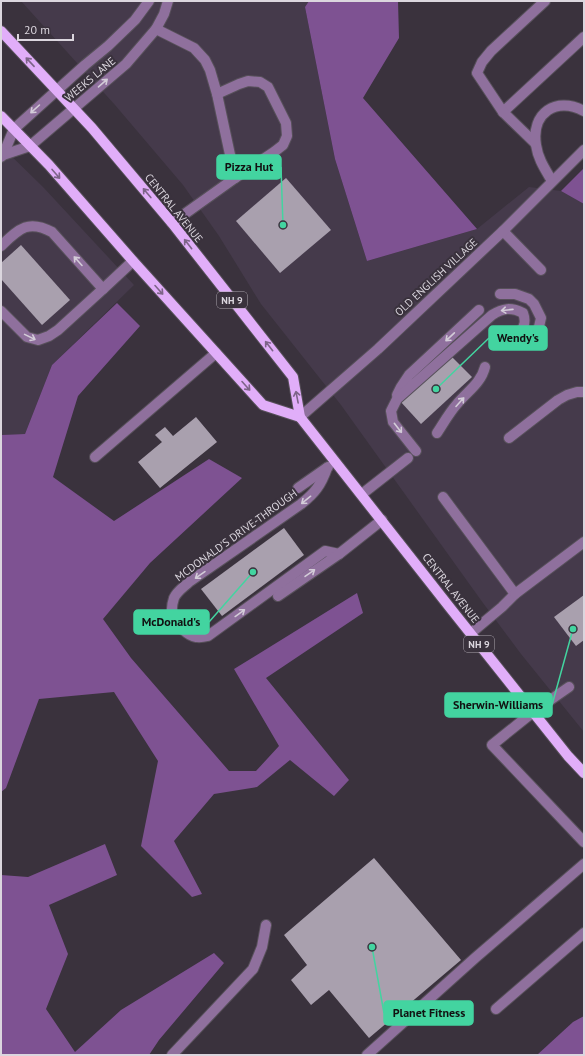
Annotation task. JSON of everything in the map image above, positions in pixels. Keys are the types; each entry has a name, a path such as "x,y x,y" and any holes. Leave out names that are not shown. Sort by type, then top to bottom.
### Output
{"main road":[{"name":"CENTRAL AVENUE","path":"1,31 74,108 172,223 293,377 300,417 568,756 584,773"},
{"path":"1,116 30,146 263,405 300,417"}],"street":[{"name":"WEEKS LANE","path":"14,129 56,90 108,46 135,20 148,1"},
{"name":"WEEKS LANE","path":"30,146 126,64 156,29 164,14 168,1"},
{"path":"535,143 525,135 503,112 477,73 482,62 491,51 545,1"},
{"path":"156,29 194,48 208,65 217,94 235,178"},
{"path":"503,112 584,37"},
{"path":"172,223 274,152 283,145 287,136 286,123 268,87 260,82 248,81 217,94"},
{"path":"552,181 540,162 535,143 537,125 543,113 555,106 571,105 584,111"},
{"path":"2,156 14,129"},
{"path":"2,156 30,146"},
{"name":"OLD ENGLISH VILLAGE","path":"300,417 378,349 503,231 584,150"},
{"path":"1,246 17,231 27,227 41,227 52,232 103,289"},
{"path":"503,231 540,270"},
{"path":"1,311 27,337 38,340 49,336 58,330 132,261"},
{"path":"500,294 515,294 529,299 534,304 541,318 538,331"},
{"path":"393,404 412,385 492,315 500,310 507,308 523,313 525,320 524,327 520,332"},
{"path":"416,451 393,422 391,411 393,404 401,387 409,375 479,310"},
{"path":"95,457 216,353"},
{"path":"437,433 456,404 479,382 485,367"},
{"path":"509,438 558,400 567,395 577,392 584,392"},
{"path":"362,494 408,458"},
{"path":"298,488 336,461"},
{"name":"MCDONALD'S DRIVE-THROUGH","path":"327,468 324,477 314,494 189,582 178,592 172,609 174,618 182,629 191,636 198,638 208,636 325,551 339,554"},
{"path":"443,497 515,594"},
{"path":"278,596 339,554 382,520"},
{"path":"470,633 502,607 515,594 584,542"},
{"path":"569,687 533,712 492,745 584,842"},
{"path":"367,1055 475,958 584,864"},
{"path":"172,1055 253,969 262,947 266,925"},
{"path":"496,1009 584,933"}],"shaded area":[{"path":"21,1 309,1 305,7 335,159 367,261 477,229 529,187 561,191 584,204 584,732 521,654 341,405 261,304 219,236 183,185 115,105"},
{"path":"309,1 398,1 399,38 363,98 477,229 367,261 335,159 305,7"},
{"path":"1,146 43,187 134,285 52,365 25,434 1,435"},
{"path":"584,168 584,204 561,191"},
{"path":"117,303 140,326 78,396 53,477 114,521 209,459 242,478 150,563 103,619 131,658 229,771 256,771 279,746 234,669 357,593 363,613 266,678 349,780 334,796 290,760 257,787 214,794 174,841 202,894 192,897 141,846 158,761 114,692 39,699 6,788 1,792 1,435 25,434 52,365"},
{"path":"105,844 117,875 49,905 68,954 46,1009 75,1052 121,1010 214,953 224,963 159,1040 149,1055 1,1055 1,875 28,877"},
{"path":"584,1016 584,1055 537,1055 573,1022"}],"building":[{"path":"286,178 331,230 280,273 236,221"},
{"path":"21,245 70,300 42,325 1,279 1,263"},
{"path":"450,355 472,377 421,424 400,401"},
{"path":"196,417 217,442 160,488 138,462 162,442 155,435 165,427 173,436"},
{"path":"284,528 304,555 222,616 201,589"},
{"path":"584,595 584,640 576,646 554,617"},
{"path":"374,858 461,960 369,1038 329,990 311,1005 291,980 307,965 284,935"}],"place":[{"name":"Pizza Hut","path":"283,225"},
{"name":"Wendy's","path":"436,389"},
{"name":"McDonald's","path":"253,572"},
{"name":"Sherwin-Williams","path":"573,629"},
{"name":"Planet Fitness","path":"372,947"}]}
